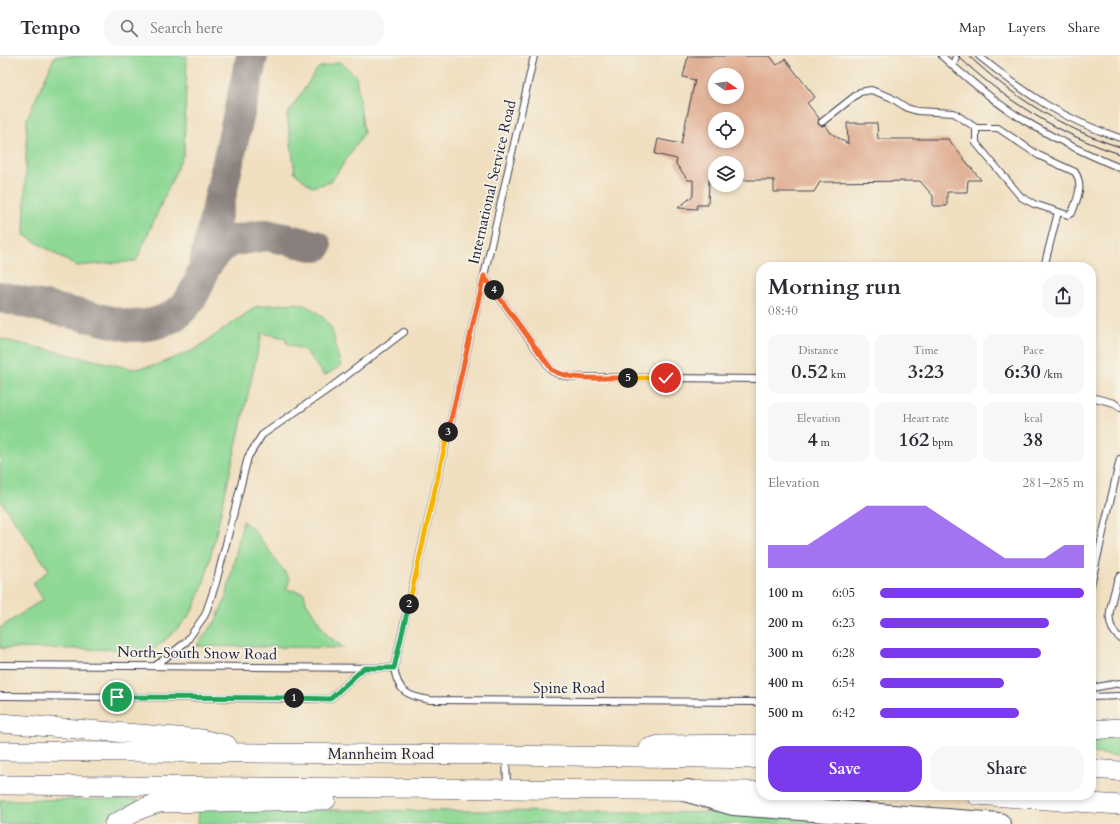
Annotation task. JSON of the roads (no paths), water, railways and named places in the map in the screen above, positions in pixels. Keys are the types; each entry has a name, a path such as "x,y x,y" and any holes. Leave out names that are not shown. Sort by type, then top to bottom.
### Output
{"highway":[{"path":"688,791 733,804 999,824"}],"main road":[{"path":"0,723 202,739 268,754"},
{"path":"1096,730 1120,728"},
{"path":"617,758 659,745 756,744"},
{"name":"Mannheim Road","path":"0,751 506,755 617,758 756,759"},
{"path":"1096,769 1120,771"},
{"path":"0,785 756,791"},
{"path":"114,824 140,809 158,803 380,800 422,789"},
{"path":"1048,800 1120,805"}],"lane":[{"name":"International Service Road","path":"534,56 484,276 552,370 560,375 572,377 756,379"},
{"path":"942,56 991,98 1023,120 1080,151 1120,168"},
{"path":"953,66 956,56"},
{"path":"979,56 1027,94 1059,114 1091,128 1120,138"},
{"path":"822,122 860,92 871,90 890,97 907,108 917,111 954,113 976,128 998,128 1038,155 1075,172 1079,178 1080,188 1072,213 1068,215 1058,212 1021,197 976,143 976,128"},
{"path":"1045,262 1058,212"},
{"path":"394,668 484,276"},
{"path":"155,666 186,642 205,615 216,584 248,457 262,435 330,388 404,332"},
{"path":"1096,398 1114,403 1120,407"},
{"path":"1096,562 1120,459"},
{"path":"1120,576 1117,581 1108,622 1113,633 1120,638"},
{"name":"North-South Snow Road","path":"0,665 394,668"},
{"path":"0,696 330,699 364,668"},
{"name":"Spine Road","path":"394,668 396,682 403,691 413,697 430,700 756,702"},
{"path":"1096,687 1120,683"},
{"path":"1096,697 1120,696"},
{"path":"506,755 507,790"}],"tram line":[{"path":"958,56 994,87 1034,114 1076,137 1120,154"},
{"path":"969,56 1003,85 1040,110 1079,131 1120,147"}]}
